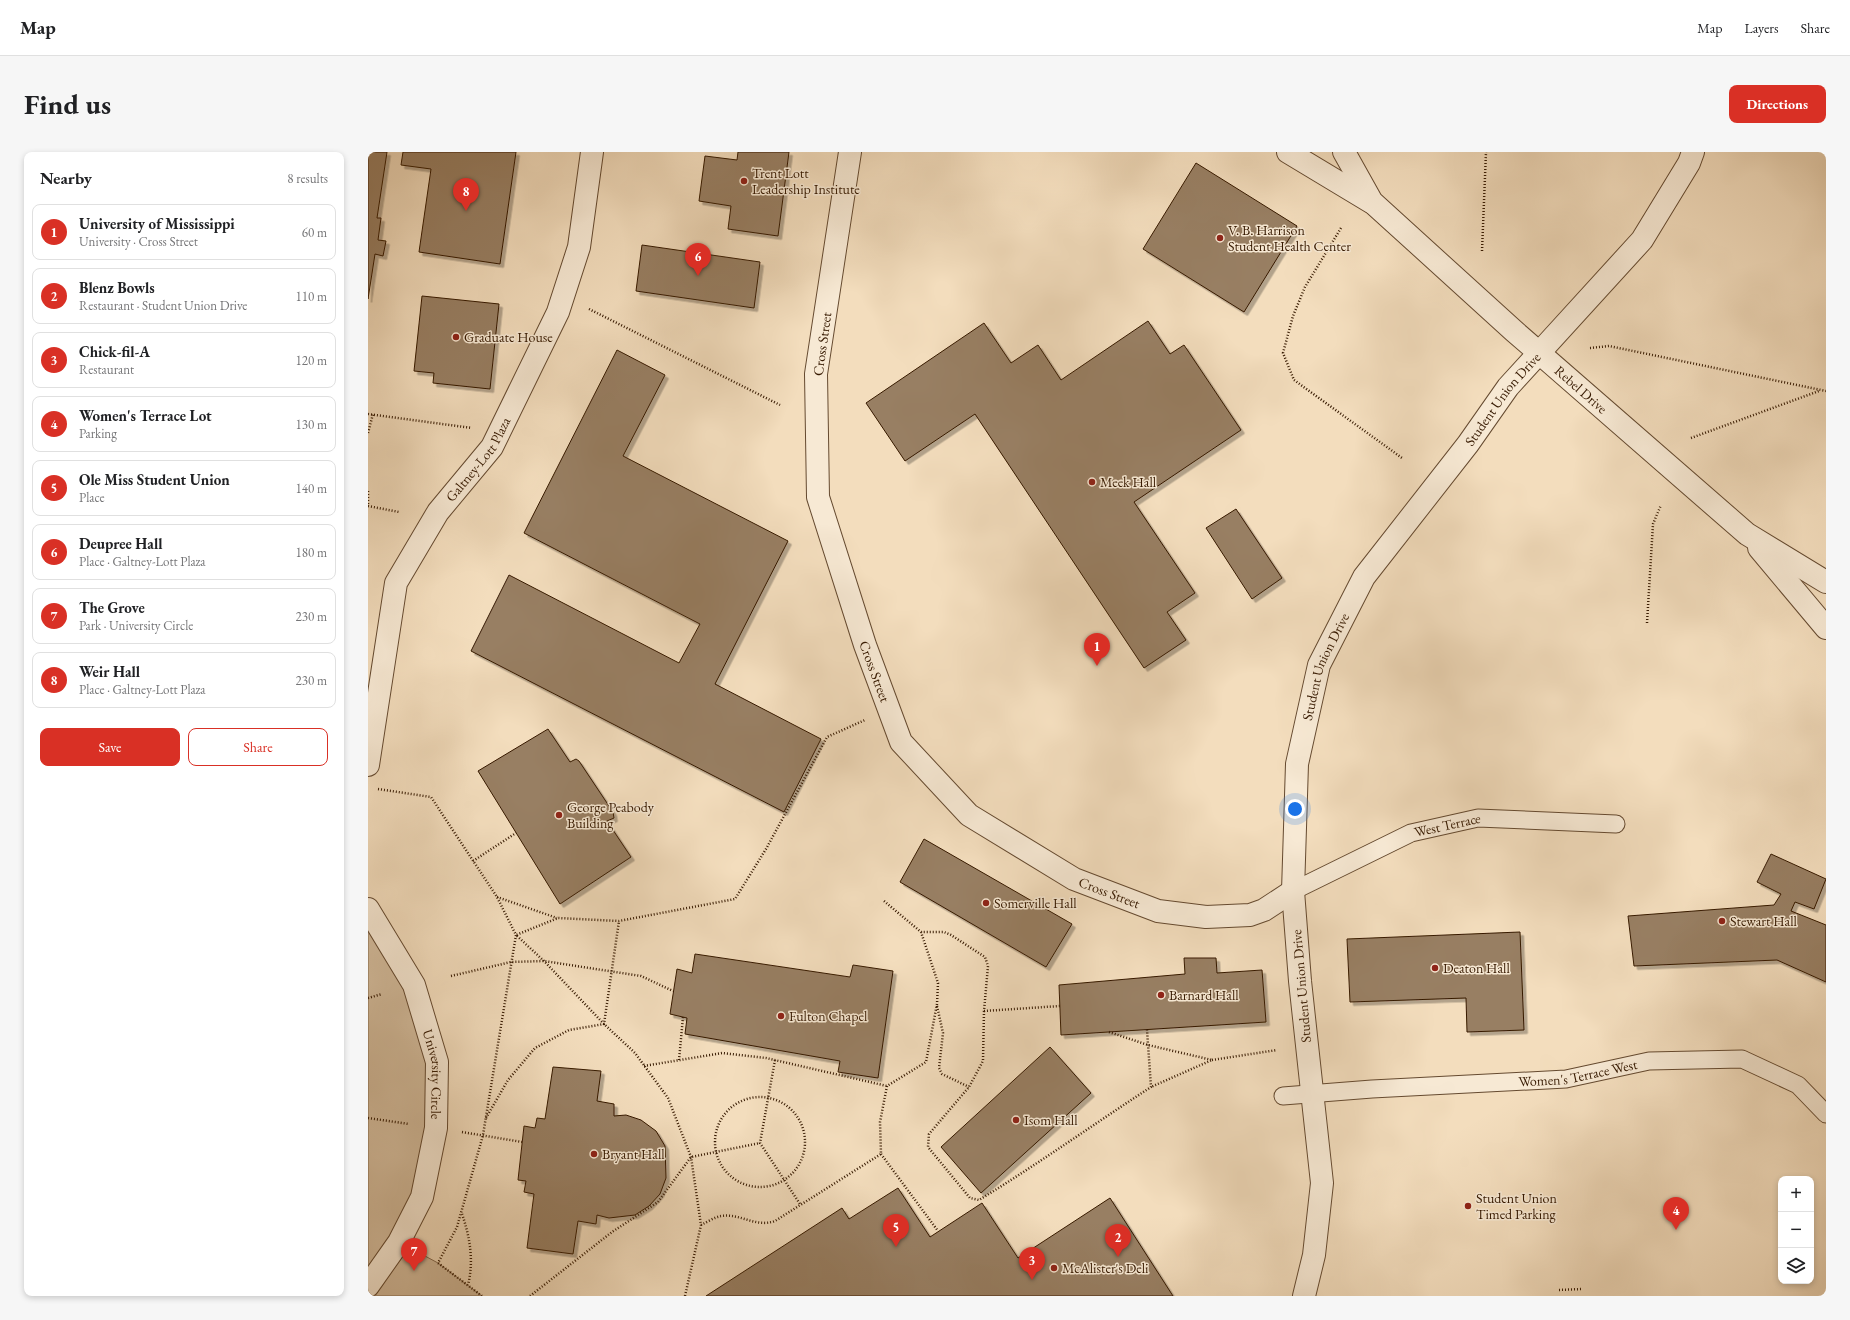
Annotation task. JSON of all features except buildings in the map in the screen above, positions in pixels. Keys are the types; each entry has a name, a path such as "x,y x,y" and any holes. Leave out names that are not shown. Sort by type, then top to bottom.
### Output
{"street":[{"name":"Galtney-Lott Plaza","path":"368,765 396,583 438,512 492,447 558,312 579,247 592,152"},
{"name":"Cross Street","path":"850,152 816,374 818,497 865,645 901,742 969,815 1074,879 1158,911 1206,917 1250,915 1264,910 1293,891"},
{"path":"1288,152 1372,202"},
{"name":"Rebel Drive","path":"1344,152 1372,202 1539,353 1747,534 1826,582"},
{"name":"Student Union Drive","path":"1304,1296 1314,1256 1322,1183 1300,981 1293,891 1297,764 1319,664 1364,578 1468,444 1508,387 1642,240 1689,163 1693,152"},
{"path":"1747,534 1826,628"},
{"name":"University Circle","path":"368,909 414,985 437,1062 436,1128 422,1197 399,1242 368,1286"}],"lane":[{"name":"West Terrace","path":"1293,891 1411,833 1478,818 1616,824"},
{"name":"Women's Terrace West","path":"1283,1096 1312,1093 1566,1079 1648,1061 1742,1059 1798,1085 1826,1114"}],"path":[{"path":"1482,251 1486,152"},
{"path":"1341,228 1305,287 1293,316 1283,353 1294,380 1402,458"},
{"path":"589,309 780,405"},
{"path":"1590,348 1609,346 1819,391 1826,391"},
{"path":"1691,438 1819,391"},
{"path":"368,414 498,432"},
{"path":"368,433 373,414"},
{"path":"368,491 368,506 399,512"},
{"path":"1647,623 1653,524 1661,505"},
{"path":"497,897 558,918 619,920 735,899 766,849 828,737 870,717"},
{"path":"375,789 431,797 497,897 516,935 544,961 604,1024 635,1053 668,1098 691,1157 701,1225 685,1296"},
{"path":"473,861 516,833"},
{"path":"644,1066 722,1054 775,1060 887,1086 926,1062 937,1004 938,983 921,932 884,901"},
{"path":"516,935 558,918"},
{"path":"604,1024 619,920"},
{"path":"921,932 944,932 951,935 986,957 988,966 984,1011 983,1061 969,1087 929,1134 928,1147 970,1198 979,1200 1027,1171 1068,1141 1152,1087 1212,1060 1277,1050"},
{"path":"482,1296 438,1263 451,1240 461,1214 483,1135 510,962 516,935"},
{"path":"451,976 510,962 544,961 641,976 673,991"},
{"path":"368,998 382,994"},
{"path":"937,1004 943,1033 939,1068 942,1074 969,1087"},
{"path":"984,1011 1060,1006"},
{"path":"679,1060 683,1018"},
{"path":"485,1120 508,1080 535,1048 569,1030 604,1024"},
{"path":"1147,1030 1152,1087"},
{"path":"1109,1032 1148,1045 1212,1060"},
{"path":"775,1060 760,1143 786,1180 800,1204"},
{"path":"887,1086 880,1122 881,1154 938,1231"},
{"path":"755,1096 768,1097 788,1106 796,1113 805,1133 806,1143 800,1164 786,1180 772,1186 758,1188 744,1185 731,1177 722,1166 716,1153 715,1140 717,1127 723,1116 732,1107 743,1100 755,1096"},
{"path":"368,1118 416,1125"},
{"path":"461,1132 522,1142"},
{"path":"530,1296 612,1232 658,1202 691,1157 760,1143"},
{"path":"701,1225 721,1216 737,1217 765,1225 775,1221 881,1154"},
{"path":"461,1214 468,1230 470,1247 471,1261 468,1285"},
{"path":"1559,1290 1581,1289"}],"shaded area":[{"path":"368,909 414,985 436,1128 399,1242 438,1263 482,1296 368,1296"}],"place":[{"name":"Trent Lott Leadership Institute","path":"744,181"},
{"name":"Weir Hall","path":"466,211"},
{"name":"V. B. Harrison Student Health Center","path":"1220,238"},
{"name":"Deupree Hall","path":"698,276"},
{"name":"Graduate House","path":"456,337"},
{"name":"Meek Hall","path":"1092,482"},
{"name":"University of Mississippi","path":"1097,666"},
{"name":"George Peabody Building","path":"559,815"},
{"name":"Somerville Hall","path":"986,903"},
{"name":"Stewart Hall","path":"1722,921"},
{"name":"Deaton Hall","path":"1435,968"},
{"name":"Barnard Hall","path":"1161,995"},
{"name":"Fulton Chapel","path":"781,1016"},
{"name":"Isom Hall","path":"1016,1120"},
{"name":"Bryant Hall","path":"594,1154"},
{"name":"Student Union Timed Parking","path":"1468,1206"},
{"name":"Women's Terrace Lot","path":"1676,1230"},
{"name":"Ole Miss Student Union","path":"896,1247"},
{"name":"Blenz Bowls","path":"1118,1257"},
{"name":"McAlister's Deli","path":"1054,1268"},
{"name":"The Grove","path":"414,1271"},
{"name":"Chick-fil-A","path":"1032,1280"}]}
